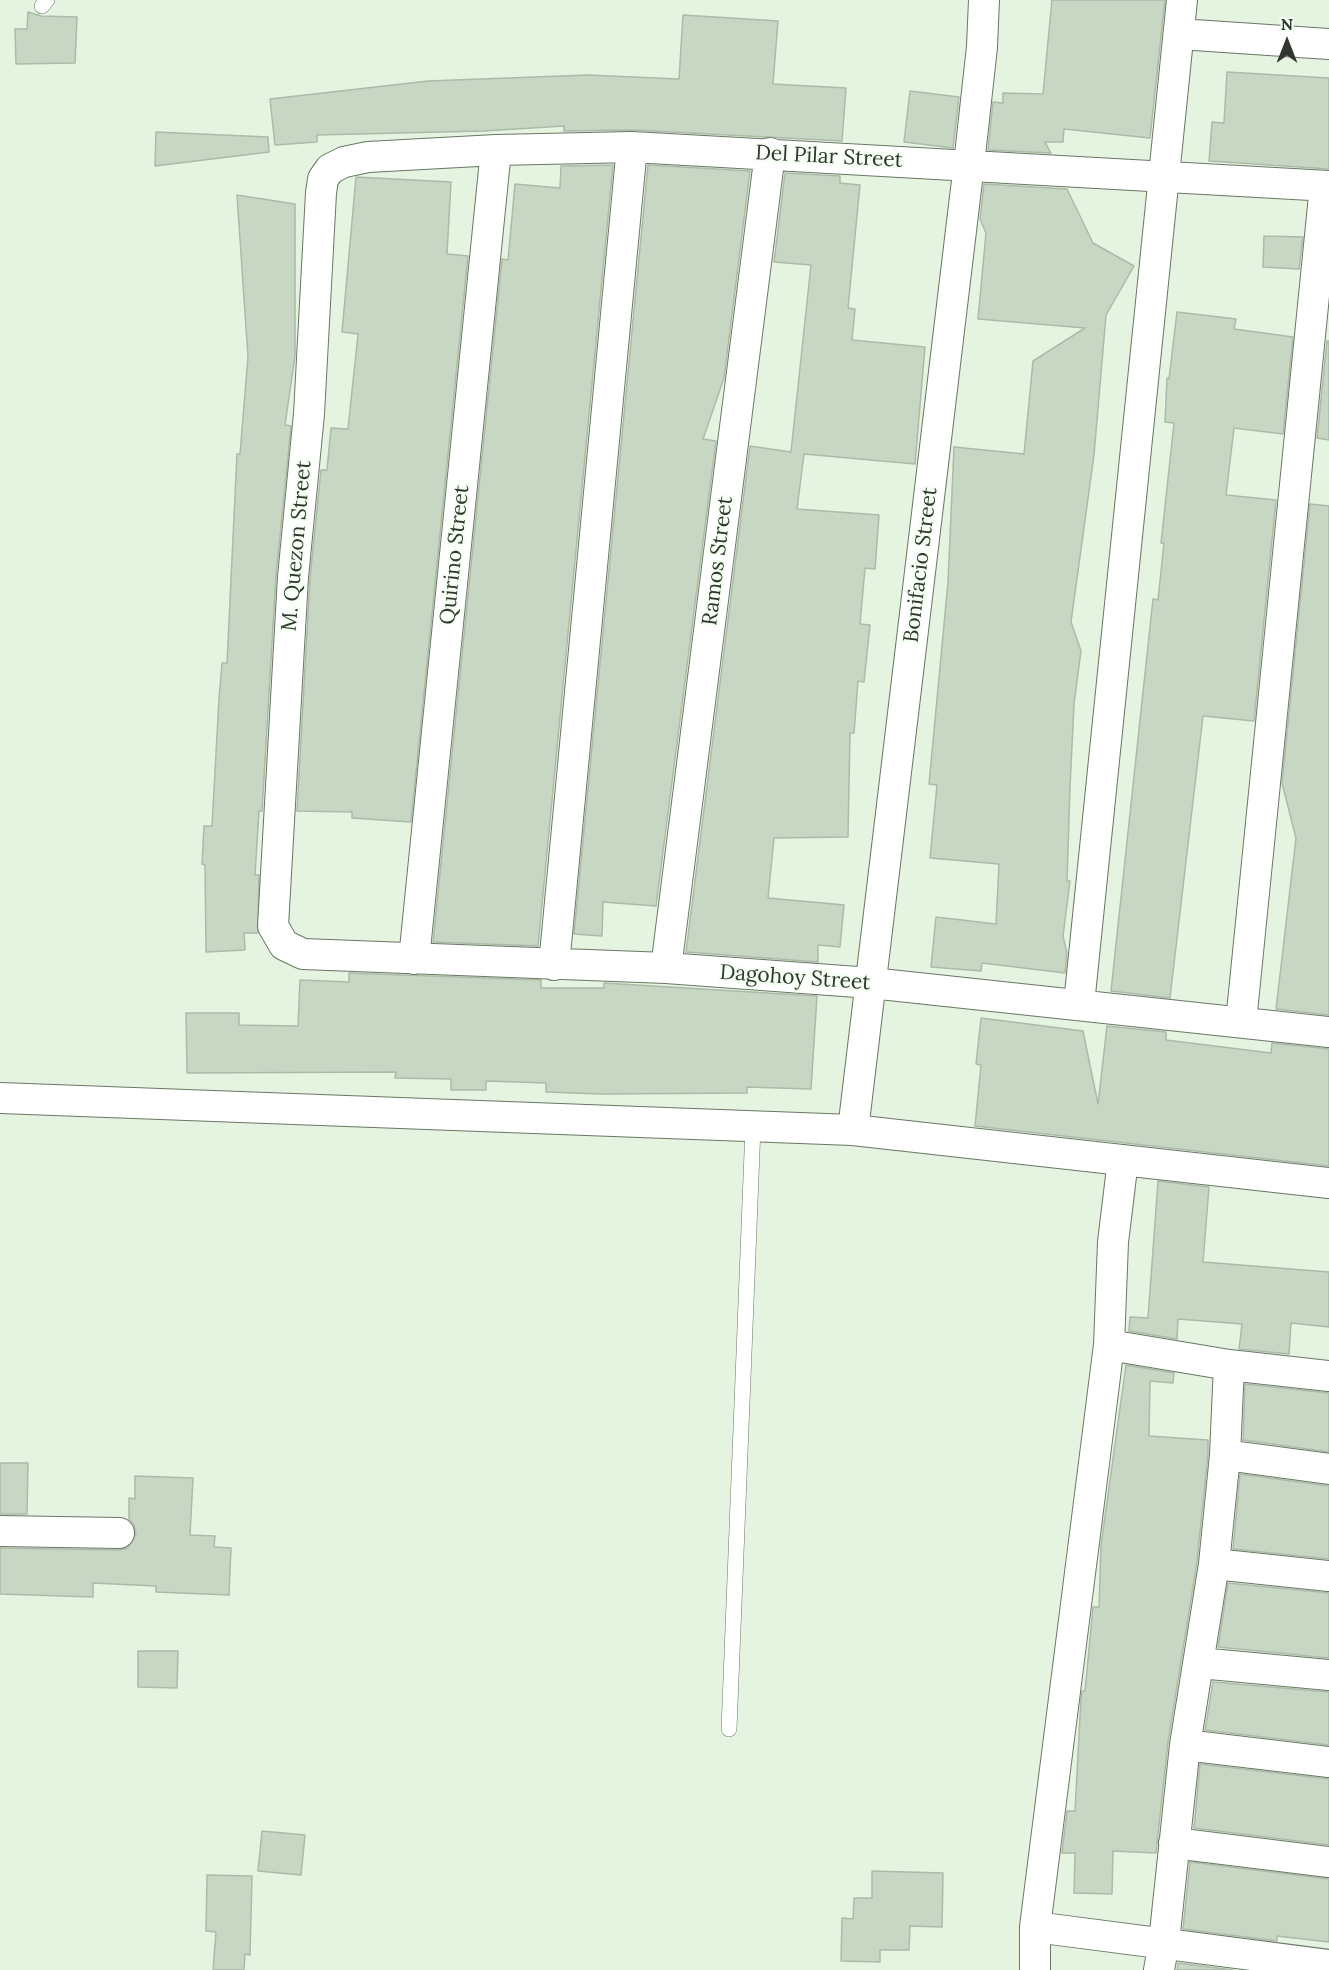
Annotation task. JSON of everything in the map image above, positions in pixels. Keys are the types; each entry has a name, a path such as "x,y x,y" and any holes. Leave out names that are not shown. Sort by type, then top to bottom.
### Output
{"street":[{"name":"Bonifacio Street","path":"853,1130 969,165 982,47 984,0"},
{"path":"1079,1004 1182,0"},
{"path":"1179,34 1329,44"},
{"name":"Del Pilar Street","path":"330,169 344,162 368,157 496,150 632,147 1327,186"},
{"path":"554,965 632,147"},
{"name":"Quirino Street","path":"414,960 496,150"},
{"name":"Ramos Street","path":"666,968 771,153"},
{"name":"M. Quezon Street","path":"273,926 293,577 309,414 321,193 324,179 330,169"},
{"path":"1241,1022 1327,186"},
{"name":"Dagohoy Street","path":"273,926 284,945 303,954 666,968 871,983 1329,1032"},
{"path":"0,1098 853,1130 1329,1183"},
{"path":"1035,1970 1035,1928 1109,1345 1113,1242 1124,1160"},
{"path":"1109,1345 1229,1365 1329,1376"},
{"path":"1162,1956 1185,1745 1214,1564 1225,1455 1229,1365"},
{"path":"1225,1455 1329,1469"},
{"path":"0,1531 119,1533"},
{"path":"1214,1564 1329,1576"},
{"path":"1199,1663 1329,1675"},
{"path":"1185,1745 1329,1762"},
{"path":"1174,1843 1329,1863"},
{"path":"1035,1928 1162,1956 1329,1965"}],"lane":[{"path":"729,1730 753,1127"}],"building":[{"path":"1052,0 1165,0 1150,138 1064,129 1063,142 1045,142 1051,153 988,150 993,102 1003,103 1003,93 1043,94"},
{"path":"28,12 41,16 77,17 75,63 16,64 15,29 27,29"},
{"path":"683,15 778,21 773,84 846,88 842,141 633,130 564,131 564,126 484,131 317,135 317,142 275,145 270,99 428,81 588,75 679,79"},
{"path":"1227,72 1329,78 1329,169 1209,161 1212,122 1224,123"},
{"path":"910,91 959,97 953,148 904,142"},
{"path":"156,132 268,137 269,152 155,166"},
{"path":"613,165 538,946 433,942 502,259 508,260 515,184 560,188 561,166"},
{"path":"648,165 750,171 724,378 703,439 716,441 656,906 603,902 602,936 574,934"},
{"path":"785,173 840,176 840,183 860,185 848,308 855,309 852,340 925,347 915,464 804,454 797,509 879,515 875,569 865,568 860,624 870,625 864,682 858,681 854,733 850,733 848,837 774,838 768,898 844,905 840,947 818,945 818,962 686,952 750,446 791,452 811,265 774,262"},
{"path":"356,177 451,182 447,254 468,256 411,822 352,818 352,812 297,811 310,578 321,470 327,470 331,428 348,429 358,334 342,332"},
{"path":"984,184 1067,189 1093,243 1134,266 1106,315 1094,455 1071,622 1081,651 1074,704 1067,881 1070,881 1063,936 1067,953 1065,973 982,963 981,971 931,967 936,917 996,924 999,864 930,858 937,785 929,784 948,582 954,447 1024,454 1033,361 1085,328 978,319 986,233 980,219"},
{"path":"237,195 295,204 295,356 285,425 291,426 276,576 262,811 259,811 255,875 259,875 258,933 244,933 245,950 206,952 205,865 202,864 204,826 212,826 222,663 227,663 237,454 240,454 248,357"},
{"path":"1264,236 1303,237 1299,269 1263,267"},
{"path":"1177,312 1236,319 1234,329 1293,337 1283,434 1234,428 1226,495 1276,500 1254,721 1203,716 1170,998 1111,991 1153,599 1158,600 1164,543 1161,543 1174,423 1165,422 1167,378 1169,379"},
{"path":"1327,341 1329,341 1329,440 1317,438"},
{"path":"1310,504 1329,506 1329,1015 1276,1009 1296,838 1282,783"},
{"path":"349,973 541,980 541,988 604,988 604,983 817,996 811,1089 747,1087 747,1093 601,1094 546,1092 546,1083 486,1081 486,1090 451,1090 451,1079 395,1078 396,1072 187,1073 186,1013 239,1013 239,1025 298,1026 300,980 349,982"},
{"path":"981,1018 1083,1031 1098,1104 1107,1026 1166,1032 1166,1040 1271,1053 1272,1043 1329,1049 1329,1166 975,1126 981,1065 976,1064"},
{"path":"1158,1181 1209,1187 1203,1262 1329,1272 1329,1327 1291,1323 1289,1354 1239,1349 1242,1324 1178,1319 1177,1339 1129,1331 1130,1317 1148,1318"},
{"path":"1126,1365 1174,1373 1173,1383 1150,1381 1149,1436 1208,1440 1208,1454 1197,1562 1168,1742 1156,1853 1113,1851 1112,1894 1074,1893 1075,1853 1062,1853 1067,1811 1075,1811 1081,1698 1082,1691 1085,1691 1093,1607 1099,1607 1101,1545"},
{"path":"1245,1384 1329,1393 1329,1452 1243,1440"},
{"path":"0,1463 28,1463 27,1514 0,1514"},
{"path":"1240,1474 1329,1486 1329,1559 1233,1549"},
{"path":"135,1476 193,1478 190,1535 215,1536 214,1547 231,1548 229,1595 156,1592 156,1586 93,1583 93,1597 0,1594 0,1548 119,1550 128,1548 136,1534 134,1525 129,1519 129,1498 135,1499"},
{"path":"1228,1583 1329,1593 1329,1658 1218,1647"},
{"path":"138,1651 178,1651 177,1688 138,1687"},
{"path":"1213,1682 1329,1692 1329,1745 1205,1730"},
{"path":"1200,1764 1329,1779 1329,1845 1194,1828"},
{"path":"262,1831 305,1835 301,1875 258,1871"},
{"path":"1190,1862 1329,1879 1329,1942 1277,1936 1277,1941 1183,1929"},
{"path":"872,1871 943,1873 942,1927 910,1926 909,1950 880,1950 880,1962 841,1961 842,1918 853,1919 854,1898 872,1898"},
{"path":"207,1875 252,1876 250,1955 245,1954 244,1970 213,1970 216,1932 206,1931"},
{"path":"1178,1963 1233,1970 1177,1970"}]}
